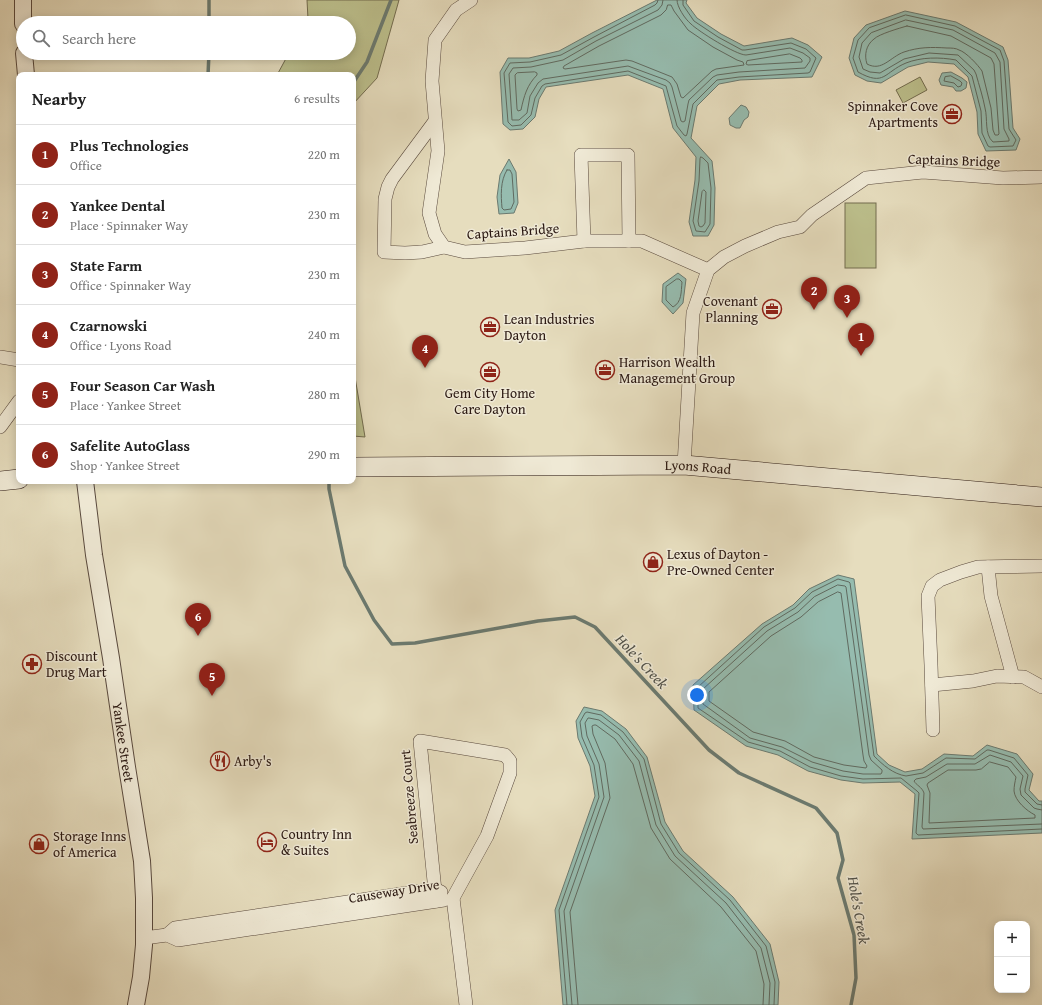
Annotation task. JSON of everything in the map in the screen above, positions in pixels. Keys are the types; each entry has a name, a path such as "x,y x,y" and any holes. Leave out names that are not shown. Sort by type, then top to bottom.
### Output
{"main road":[{"name":"Lyons Road","path":"361,467 684,465 1042,497"},
{"path":"0,481 16,479"}],"street":[{"path":"23,0 23,16"},
{"path":"444,247 435,234 429,213 438,151 432,81 435,40 456,10 471,0"},
{"path":"25,60 26,72"},
{"name":"Captains Bridge","path":"435,121 392,179 388,188 385,199 384,252 422,252 444,247 465,252 525,248 584,241 642,241 708,270 724,257 745,246 778,232 800,227 812,215 866,178 923,172 1003,178 1042,177"},
{"path":"584,241 581,155 628,155 629,241"},
{"path":"684,465 693,313 708,270"},
{"path":"0,357 16,361"},
{"path":"0,427 16,405"},
{"name":"Yankee Street","path":"85,484 94,555 111,658 126,767 142,861 144,938 141,977 136,1005"},
{"path":"932,730 932,685 928,596 932,586 940,580 978,567 1042,566"},
{"path":"988,567 991,596 1013,677"},
{"path":"932,685 973,681 997,676 1024,677 1042,687"},
{"name":"Seabreeze Court","path":"435,895 420,741 505,755 510,761 510,773 487,836 453,898"},
{"name":"Causeway Drive","path":"144,938 167,935 178,940 303,915 435,895 453,898"},
{"path":"453,898 466,1005"}],"green space":[{"path":"307,0 399,0 377,78 356,101 356,72 279,72 285,60 356,60 356,16 308,16"},
{"path":"920,77 927,90 903,103 896,90"},
{"path":"845,203 876,203 876,268 845,268"},
{"path":"356,383 365,437 356,436"}],"water":[{"path":"657,0 687,0 686,3 697,18 721,34 744,46 792,38 808,45 822,57 812,77 740,80 719,84 697,106 691,138 712,161 715,188 714,225 708,236 693,236 689,222 695,180 696,157 673,128 663,89 628,75 546,87 539,99 535,117 523,129 510,130 503,124 500,72 508,58 529,58 559,51"},
{"path":"905,11 956,22 1003,47 1008,60 1013,128 1020,139 1016,150 986,151 978,134 977,112 968,77 954,64 928,62 908,67 881,83 867,81 855,75 849,58 854,38 866,25"},
{"path":"951,72 967,82 966,88 961,91 956,91 953,87 941,85 939,80 942,73"},
{"path":"741,105 746,107 749,112 748,117 744,120 740,128 736,128 730,125 729,118"},
{"path":"509,159 516,172 518,203 514,213 499,214 497,197 500,175"},
{"path":"678,273 686,279 683,303 673,314 662,302 663,284"},
{"path":"838,575 854,579 877,754 889,765 905,772 922,769 944,754 973,756 987,745 1017,754 1033,774 1029,790 1039,801 1042,801 1042,833 912,839 915,794 900,782 863,783 841,780 808,771 778,755 746,746 694,710 693,685 762,624 793,605 809,589"},
{"path":"584,707 602,711 626,729 647,757 665,822 683,851 733,897 770,944 779,982 778,1005 563,1005 555,910 595,796 590,766 578,738 576,721"}],"waterway":[{"path":"209,0 209,16"},
{"name":"Hole's Creek","path":"356,78 367,62 391,0"},
{"path":"208,72 209,60"},
{"name":"Hole's Creek","path":"329,484 345,566 374,620 392,644 415,643 538,621 575,617 595,627 709,750 739,773 816,808 837,833 843,860 838,878 854,935 856,978 851,1005"}],"place":[{"name":"Spinnaker Cove Apartments","path":"952,114"},
{"name":"Covenant Planning","path":"772,309"},
{"name":"Yankee Dental","path":"814,310"},
{"name":"State Farm","path":"847,318"},
{"name":"Lean Industries Dayton","path":"490,327"},
{"name":"Plus Technologies","path":"861,356"},
{"name":"Czarnowski","path":"425,368"},
{"name":"Harrison Wealth Management Group","path":"605,370"},
{"name":"Gem City Home Care Dayton","path":"490,372"},
{"name":"Lexus of Dayton - Pre-Owned Center","path":"653,562"},
{"name":"Safelite AutoGlass","path":"198,636"},
{"name":"Discount Drug Mart","path":"32,664"},
{"name":"Four Season Car Wash","path":"212,696"},
{"name":"Arby's","path":"220,761"},
{"name":"Country Inn & Suites","path":"267,842"},
{"name":"Storage Inns of America","path":"39,844"}]}
